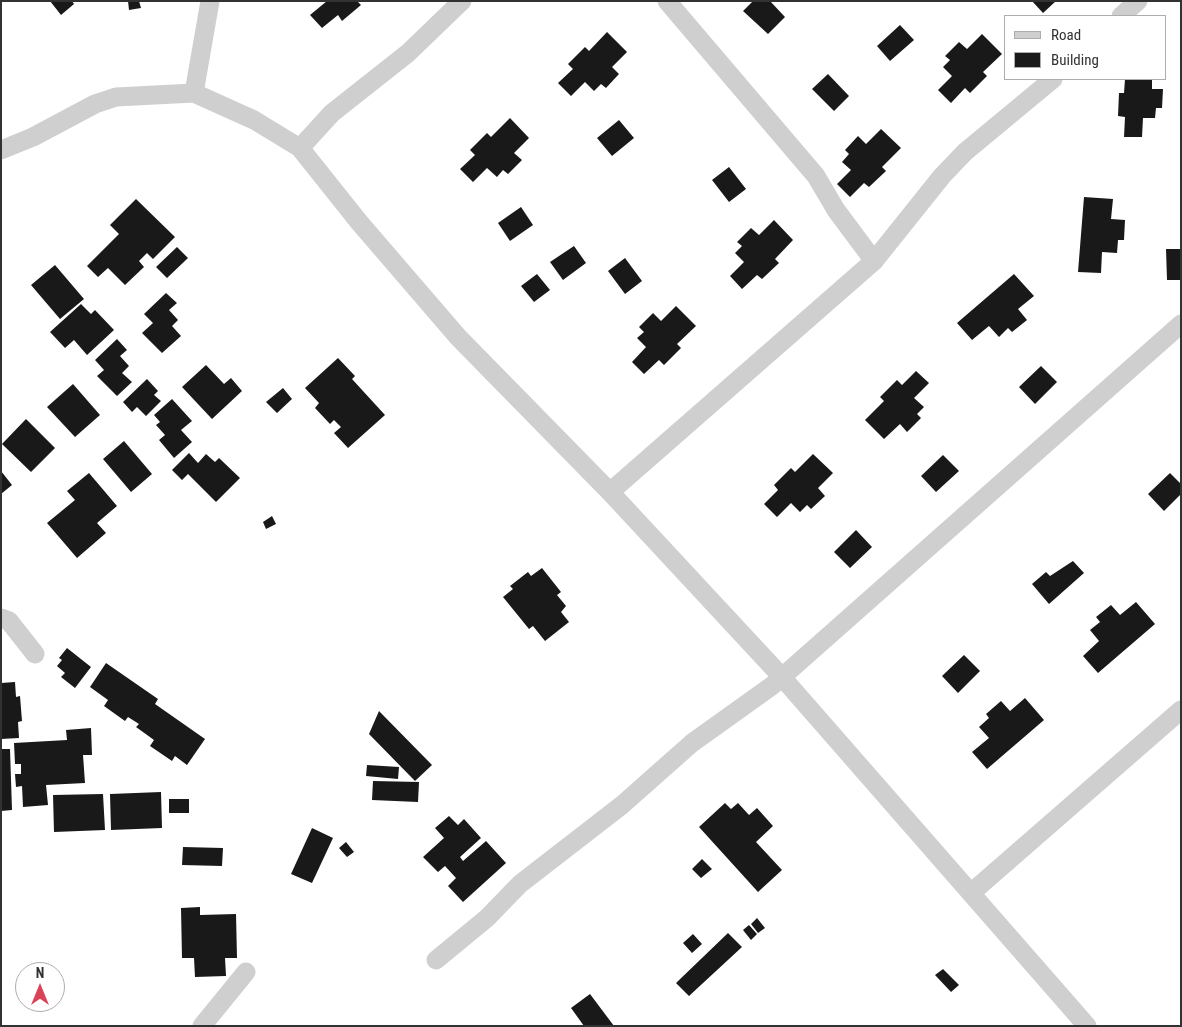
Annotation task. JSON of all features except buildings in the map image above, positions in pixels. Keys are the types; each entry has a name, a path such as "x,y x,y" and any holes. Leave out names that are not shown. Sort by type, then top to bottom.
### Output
{"street":[{"path":"194,93 210,1"},
{"path":"300,148 332,113 408,53 462,1"},
{"path":"666,1 816,176 836,210 874,261"},
{"path":"1123,15 1138,1"},
{"path":"610,492 874,261 942,176 965,152 1052,80"},
{"path":"1,150 33,137 95,104 116,97 194,93 240,113 300,148 359,222 458,336 610,492 781,676 1087,1026"},
{"path":"436,960 488,918 538,869 563,853 622,805 692,743 726,717 765,692 1181,324"},
{"path":"1,618 9,621 35,654"},
{"path":"971,893 1181,710"},
{"path":"202,1026 246,972"}]}
